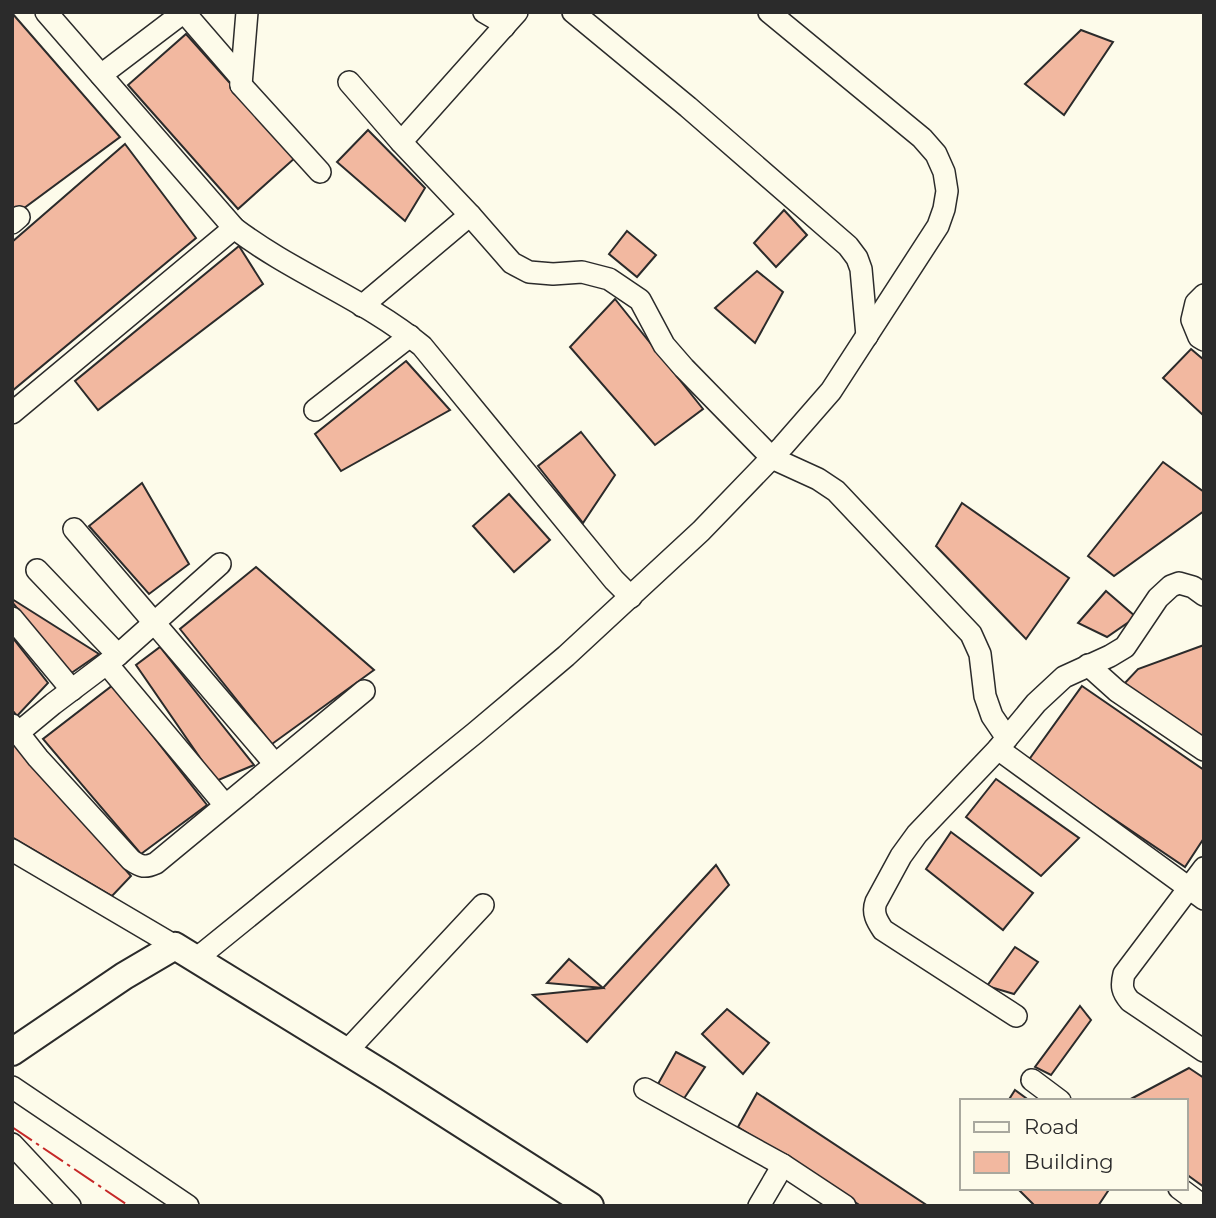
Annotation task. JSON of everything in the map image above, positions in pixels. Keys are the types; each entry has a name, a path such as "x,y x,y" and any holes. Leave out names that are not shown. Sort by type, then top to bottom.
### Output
{"main road":[{"path":"12,1052 124,976 186,953 347,1051 590,1206"}],"street":[{"path":"46,12 234,228 267,251 410,336 430,355 496,438 631,597"},
{"path":"101,75 184,12 241,78 241,85 320,172"},
{"path":"241,85 247,12"},
{"path":"484,12 496,19 510,20"},
{"path":"573,12 688,107 848,246 861,269 867,336"},
{"path":"12,850 186,953 485,725 631,597 701,531 772,458 831,391 939,226 947,191 944,172 936,154 922,138 769,12"},
{"path":"401,142 510,20"},
{"path":"349,82 512,263 529,272 582,272 609,279 640,300 664,345 772,458 818,479 836,491 971,634 980,654 985,696 1002,743 1196,894"},
{"path":"362,306 470,215"},
{"path":"12,413 234,228"},
{"path":"1204,295 1196,303 1192,320 1199,337 1204,340"},
{"path":"315,410 410,336"},
{"path":"74,529 275,764"},
{"path":"220,564 112,660 15,729 131,860 141,867 156,863 364,691"},
{"path":"37,570 112,660 225,805"},
{"path":"1016,1016 883,930 873,910 879,895 917,834 1036,703 1064,677 1125,647 1158,598 1171,586 1179,583 1204,595"},
{"path":"12,618 72,690"},
{"path":"1088,665 1117,691 1204,751"},
{"path":"1204,868 1196,894 1124,974 1122,984 1123,993 1130,1001 1204,1051"},
{"path":"347,1051 483,905"},
{"path":"1032,1080 1057,1099"},
{"path":"12,1087 188,1206"},
{"path":"645,1089 783,1165 845,1206"},
{"path":"12,1144 69,1206"},
{"path":"759,1206 783,1165"},
{"path":"1182,1190 1203,1206"}],"building":[{"path":"12,13 120,137 12,217"},
{"path":"1081,30 1113,42 1064,115 1025,84"},
{"path":"186,34 296,157 238,209 128,85"},
{"path":"368,130 425,188 405,221 337,162"},
{"path":"125,144 196,238 12,391 12,242"},
{"path":"784,210 807,235 776,267 754,243"},
{"path":"627,231 656,255 637,277 609,254"},
{"path":"239,246 263,284 98,410 75,381"},
{"path":"757,271 783,292 755,343 715,308"},
{"path":"615,299 703,409 655,445 570,347"},
{"path":"1191,349 1204,360 1204,416 1163,378"},
{"path":"406,361 450,410 341,471 315,434"},
{"path":"581,432 615,475 583,523 538,466"},
{"path":"1163,462 1204,492 1204,511 1114,576 1088,556"},
{"path":"142,483 189,564 149,594 89,526"},
{"path":"509,494 550,540 514,572 473,526"},
{"path":"962,503 1069,578 1026,639 936,546"},
{"path":"256,567 374,670 272,744 180,629"},
{"path":"1106,591 1136,617 1107,637 1078,623"},
{"path":"12,599 99,654 70,674"},
{"path":"12,637 48,683 17,716 12,710"},
{"path":"1204,645 1204,739 1123,685 1138,669"},
{"path":"160,647 254,765 216,781 136,665"},
{"path":"113,685 207,805 141,854 43,739"},
{"path":"1082,686 1204,770 1204,838 1185,867 1028,761"},
{"path":"12,741 131,876 112,896 12,837"},
{"path":"996,779 1079,838 1041,876 966,817"},
{"path":"951,832 1033,893 1003,930 926,869"},
{"path":"716,865 729,885 587,1042 533,995 603,988"},
{"path":"1015,947 1038,962 1014,994 987,986"},
{"path":"569,959 603,988 547,983"},
{"path":"1080,1006 1091,1020 1051,1075 1035,1067"},
{"path":"727,1009 769,1043 743,1074 702,1034"},
{"path":"676,1052 705,1067 683,1100 658,1084"},
{"path":"1189,1068 1204,1078 1204,1187 1188,1175 1188,1099 1131,1099"},
{"path":"1015,1090 1027,1099 1009,1099"},
{"path":"757,1093 928,1206 861,1206 738,1127"},
{"path":"1019,1190 1109,1190 1098,1206 1035,1206"}],"power":[{"path":"12,1127 129,1206"}]}
